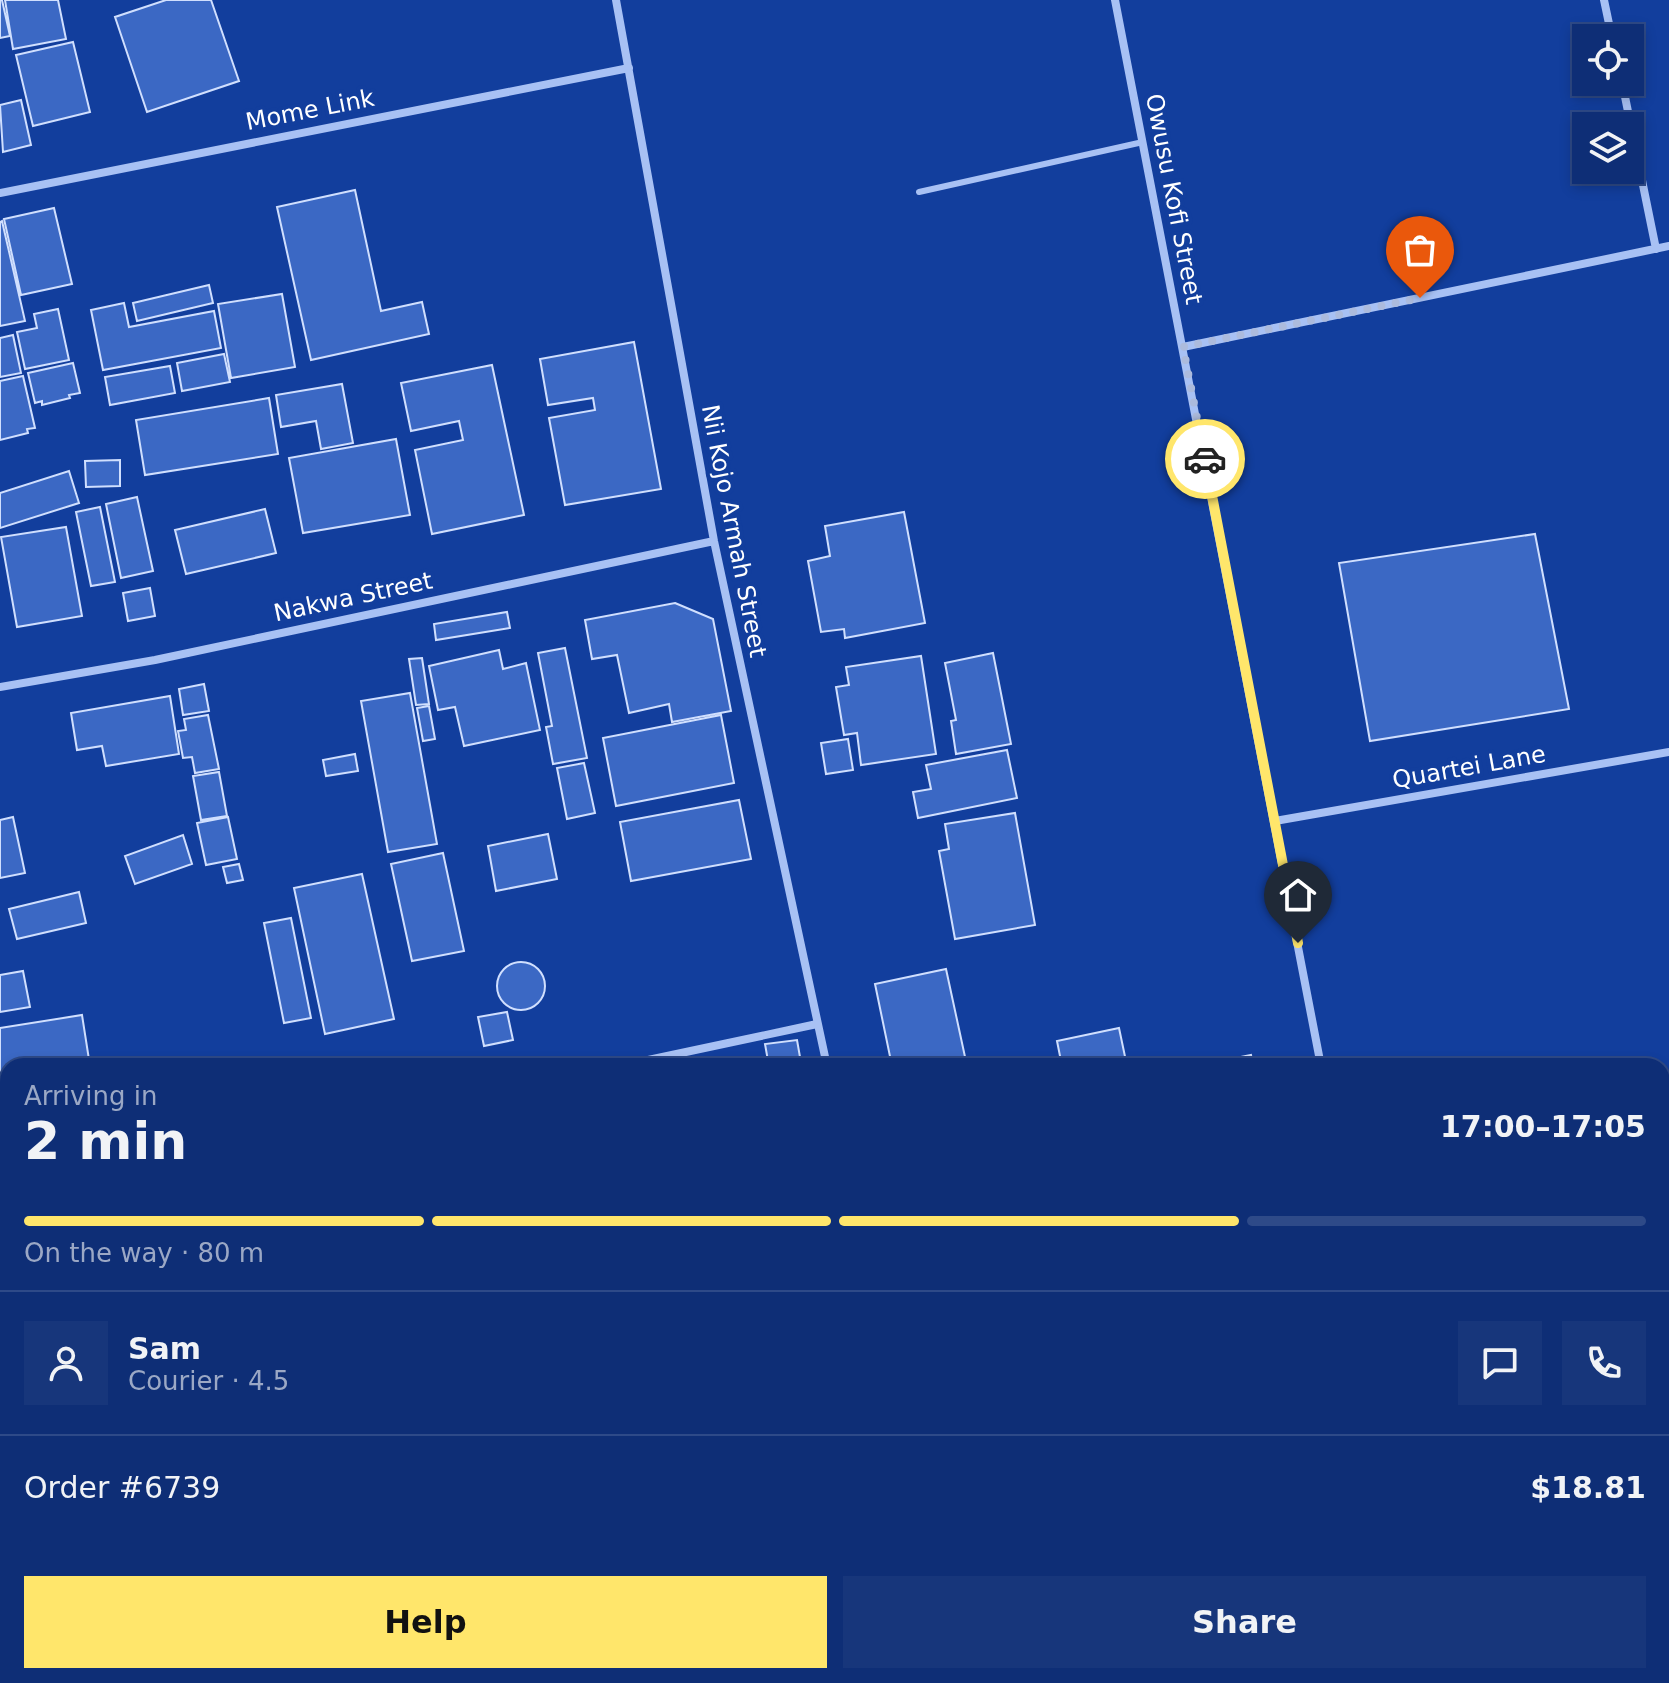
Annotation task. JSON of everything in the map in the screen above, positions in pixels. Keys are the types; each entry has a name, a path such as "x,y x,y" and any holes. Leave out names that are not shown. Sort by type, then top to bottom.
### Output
{"street":[{"name":"Nii Kojo Armah Street","path":"616,0 714,541 825,1058"},
{"name":"Owusu Kofi Street","path":"1115,0 1319,1058"},
{"path":"1604,0 1609,24"},
{"name":"Mome Link","path":"0,193 629,68"},
{"path":"1625,96 1656,249"},
{"path":"1183,347 1669,246"},
{"name":"Nakwa Street","path":"0,687 155,660 714,541"},
{"name":"Quartei Lane","path":"1275,821 1669,752"},
{"path":"658,1058 817,1024"}],"lane":[{"path":"919,192 1143,142"}],"building":[{"path":"0,0 10,36 0,38"},
{"path":"5,0 58,0 66,39 13,49"},
{"path":"166,0 211,0 239,81 147,112 115,17"},
{"path":"73,42 90,112 33,126 16,55"},
{"path":"21,100 31,145 3,152 0,105"},
{"path":"355,190 381,311 422,302 429,334 311,360 277,207"},
{"path":"54,208 72,284 21,295 4,219"},
{"path":"0,222 25,321 0,326"},
{"path":"209,285 213,303 137,321 133,303"},
{"path":"282,294 295,367 231,378 218,304"},
{"path":"124,303 129,327 214,311 221,348 103,370 91,310"},
{"path":"58,309 69,360 25,369 17,332 37,328 34,314"},
{"path":"13,335 21,373 0,377 0,338"},
{"path":"634,342 661,489 565,505 549,418 595,410 593,398 548,405 540,359"},
{"path":"224,354 230,382 182,391 177,363"},
{"path":"73,363 80,393 42,405 42,401 35,403 28,373"},
{"path":"492,365 524,515 432,534 415,450 463,440 459,421 411,431 401,383"},
{"path":"170,366 175,393 110,405 105,377"},
{"path":"23,376 35,428 27,429 28,433 0,440 0,381"},
{"path":"342,384 353,443 321,449 316,421 281,427 276,395"},
{"path":"269,398 278,454 145,475 136,420"},
{"path":"396,439 410,515 303,533 289,458"},
{"path":"120,460 120,486 86,487 85,461"},
{"path":"69,471 79,503 0,528 0,493"},
{"path":"137,497 153,571 121,578 106,504"},
{"path":"100,507 115,582 91,586 76,512"},
{"path":"265,509 276,553 186,574 175,530"},
{"path":"904,512 925,623 845,638 844,629 821,632 808,561 830,556 825,526"},
{"path":"66,527 82,616 17,627 1,537"},
{"path":"1535,534 1569,709 1370,741 1339,563"},
{"path":"150,588 155,616 128,621 123,593"},
{"path":"675,603 713,619 731,711 672,722 669,704 629,713 617,655 592,659 585,620"},
{"path":"507,612 510,628 436,640 434,624"},
{"path":"565,648 587,758 553,764 546,727 552,726 538,653"},
{"path":"499,650 503,669 526,663 540,730 464,746 455,707 438,710 429,666"},
{"path":"993,653 1011,744 956,754 951,721 956,720 945,663"},
{"path":"921,656 936,754 861,765 857,733 844,735 836,687 849,685 846,667"},
{"path":"422,658 429,704 416,705 409,659"},
{"path":"204,684 209,711 183,715 179,689"},
{"path":"410,693 437,844 388,852 361,701"},
{"path":"170,696 179,754 106,766 102,746 77,750 71,713"},
{"path":"429,706 435,739 423,741 417,708"},
{"path":"208,715 219,769 195,773 192,757 183,758 178,731 186,730 184,719"},
{"path":"721,715 734,783 616,806 603,738"},
{"path":"848,739 853,770 826,774 821,743"},
{"path":"1007,750 1017,798 918,818 913,792 931,789 926,765"},
{"path":"355,754 358,771 326,776 323,760"},
{"path":"584,763 595,813 567,819 557,768"},
{"path":"219,772 227,816 201,820 193,776"},
{"path":"739,800 751,859 631,881 620,822"},
{"path":"1015,813 1035,925 955,939 939,851 949,849 945,824"},
{"path":"13,817 25,873 0,878 0,820"},
{"path":"228,817 237,859 206,865 197,823"},
{"path":"548,834 557,879 496,891 488,846"},
{"path":"183,835 192,864 135,884 125,856"},
{"path":"443,853 464,951 412,961 391,864"},
{"path":"239,864 243,880 227,883 223,867"},
{"path":"362,874 394,1019 325,1034 294,888"},
{"path":"79,892 86,923 17,939 9,909"},
{"path":"291,918 311,1018 284,1023 264,923"},
{"path":"521,962 538,969 545,986 538,1003 521,1010 504,1003 497,986 504,969"},
{"path":"946,969 965,1058 890,1058 875,984"},
{"path":"23,971 30,1007 0,1012 0,975"},
{"path":"507,1012 513,1040 484,1046 478,1017"},
{"path":"82,1015 89,1058 0,1058 0,1028"},
{"path":"1119,1028 1125,1058 1060,1058 1057,1041"},
{"path":"797,1040 800,1057 767,1058 765,1044"}],"way so far":[{"path":"1205,459 1183,347 1420,298"}],"route":[{"path":"1205,459 1298,943"}]}
